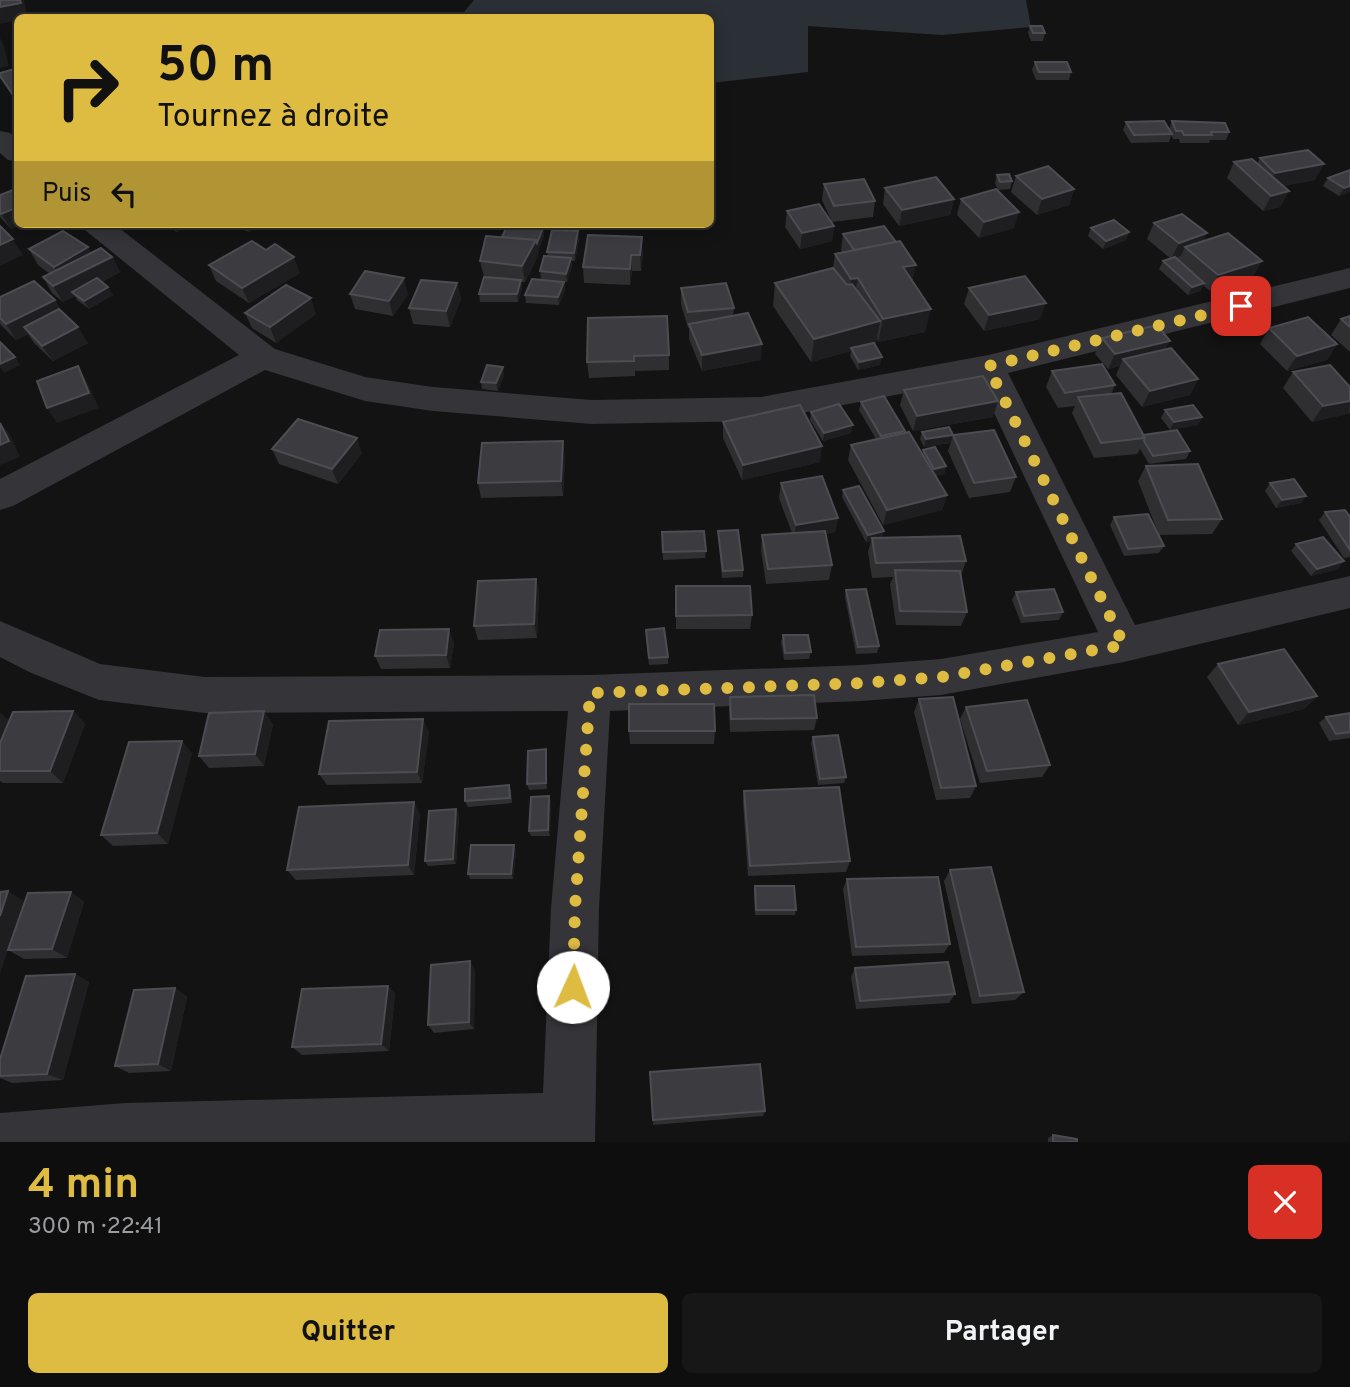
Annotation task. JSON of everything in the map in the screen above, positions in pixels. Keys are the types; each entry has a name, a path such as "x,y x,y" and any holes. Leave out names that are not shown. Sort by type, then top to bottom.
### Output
{"street":[{"path":"0,139 14,151"},
{"path":"100,228 263,357 365,389 433,399 592,412 761,408 988,366 1350,278"},
{"path":"0,496 263,357"},
{"path":"988,366 1124,645"},
{"path":"0,638 43,660 99,682 205,695 590,693 861,683 941,677 1124,645 1350,592"},
{"path":"0,1140 125,1130 569,1130 575,908 590,693"}],"shaded area":[{"path":"474,0 1026,0 1031,27 942,35 808,26 808,72 714,83 714,14 462,14"}],"building":[{"path":"0,0 20,0 21,3 0,7"},
{"path":"1030,26 1042,26 1045,33 1033,33"},
{"path":"1035,62 1067,62 1071,72 1039,72"},
{"path":"14,69 14,96 0,76 0,73"},
{"path":"1164,121 1172,134 1134,135 1126,122"},
{"path":"1172,121 1225,123 1229,132 1184,135 1182,131 1176,131"},
{"path":"1308,150 1324,164 1275,173 1260,158"},
{"path":"1252,159 1289,191 1271,196 1234,162"},
{"path":"1048,166 1074,189 1042,199 1016,176"},
{"path":"1350,170 1350,186 1344,188 1328,178"},
{"path":"1009,174 1012,181 1000,182 997,175"},
{"path":"936,177 954,199 902,210 885,188"},
{"path":"864,179 875,201 834,206 824,184"},
{"path":"996,189 1019,212 984,222 961,199"},
{"path":"14,190 14,209 1,214 0,195"},
{"path":"819,204 834,226 802,233 787,211"},
{"path":"1182,214 1207,233 1179,243 1154,223"},
{"path":"1114,220 1129,232 1106,241 1091,228"},
{"path":"0,226 13,239 0,245"},
{"path":"884,226 896,242 854,250 843,234"},
{"path":"506,228 543,228 537,243 536,240 502,237"},
{"path":"552,230 578,231 574,253 547,252"},
{"path":"63,231 88,247 54,267 29,249"},
{"path":"1228,233 1262,261 1218,275 1185,247"},
{"path":"588,235 642,237 640,255 631,255 630,269 583,267"},
{"path":"486,236 536,240 522,266 480,261"},
{"path":"252,241 266,250 275,244 294,257 242,288 209,265"},
{"path":"900,241 916,265 903,267 931,309 883,319 858,278 851,279 835,254"},
{"path":"101,248 112,257 53,286 43,277"},
{"path":"544,256 571,258 566,274 540,271"},
{"path":"1175,257 1204,283 1192,287 1163,261"},
{"path":"833,268 847,285 852,284 880,321 814,339 775,283"},
{"path":"365,271 404,278 389,301 350,294"},
{"path":"1025,276 1046,303 989,315 969,288"},
{"path":"484,277 521,280 517,294 479,294"},
{"path":"97,278 108,287 84,301 72,292"},
{"path":"532,279 564,282 558,297 525,295"},
{"path":"421,280 457,283 446,311 409,308"},
{"path":"34,281 55,300 6,324 0,318 0,297"},
{"path":"726,283 734,308 688,312 681,288"},
{"path":"286,285 311,298 270,327 245,313"},
{"path":"59,309 78,327 42,346 24,327"},
{"path":"748,313 762,344 702,355 689,324"},
{"path":"667,316 669,355 634,356 634,361 587,362 588,318"},
{"path":"1350,316 1350,327 1341,319"},
{"path":"1308,317 1337,344 1297,356 1269,328"},
{"path":"1157,325 1170,341 1115,354 1102,338"},
{"path":"0,342 15,357 0,364"},
{"path":"874,343 882,357 859,362 851,348"},
{"path":"1171,348 1198,379 1150,391 1123,359"},
{"path":"1102,364 1115,385 1065,393 1052,371"},
{"path":"487,365 503,367 496,383 481,382"},
{"path":"1330,365 1350,387 1350,401 1323,406 1293,372"},
{"path":"78,366 89,393 47,408 37,381"},
{"path":"983,376 998,401 917,416 904,390"},
{"path":"1121,393 1145,438 1101,443 1078,397"},
{"path":"884,396 905,431 881,436 861,402"},
{"path":"839,404 853,425 824,433 811,412"},
{"path":"800,405 822,446 743,465 723,422"},
{"path":"1193,405 1202,417 1174,422 1165,410"},
{"path":"298,419 357,438 332,469 272,449"},
{"path":"0,423 9,441 0,445"},
{"path":"949,427 953,435 926,439 922,432"},
{"path":"994,430 1016,477 974,483 953,435"},
{"path":"1177,430 1190,451 1153,456 1143,435"},
{"path":"909,432 947,495 887,510 851,445"},
{"path":"563,441 561,481 478,483 482,443"},
{"path":"935,447 946,466 934,469 923,450"},
{"path":"1198,464 1222,519 1168,520 1146,466"},
{"path":"822,476 838,518 796,525 781,483"},
{"path":"1294,479 1306,496 1282,500 1270,483"},
{"path":"859,486 884,531 868,535 843,490"},
{"path":"1345,510 1350,517 1350,550 1325,512"},
{"path":"1148,514 1164,546 1128,549 1114,517"},
{"path":"738,530 743,570 723,571 718,531"},
{"path":"704,531 706,551 663,552 662,532"},
{"path":"825,531 832,565 768,569 762,535"},
{"path":"960,536 966,561 876,563 872,538"},
{"path":"1323,537 1344,561 1317,569 1296,544"},
{"path":"895,570 960,571 967,612 900,611"},
{"path":"536,579 534,624 474,626 478,581"},
{"path":"676,586 750,586 752,615 676,616"},
{"path":"866,589 879,646 858,647 846,590"},
{"path":"1054,589 1063,612 1024,616 1016,592"},
{"path":"664,628 668,657 649,658 646,630"},
{"path":"449,629 446,655 375,656 380,630"},
{"path":"783,635 808,635 811,652 785,653"},
{"path":"1284,649 1317,696 1249,712 1218,664"},
{"path":"814,695 817,718 731,719 730,697"},
{"path":"953,697 976,786 941,788 919,699"},
{"path":"1027,700 1050,765 987,771 966,707"},
{"path":"629,704 714,704 715,731 629,731"},
{"path":"73,711 50,771 0,771 0,743 13,712"},
{"path":"264,711 255,754 199,756 209,713"},
{"path":"1350,713 1350,732 1336,734 1326,717"},
{"path":"423,719 417,772 319,774 329,721"},
{"path":"838,735 846,777 820,779 813,737"},
{"path":"182,741 157,833 101,835 129,742"},
{"path":"546,749 546,783 527,784 528,751"},
{"path":"509,785 510,798 465,801 465,789"},
{"path":"839,787 850,861 750,866 744,791"},
{"path":"549,796 548,830 529,831 531,797"},
{"path":"414,802 408,865 287,870 299,807"},
{"path":"456,809 453,859 425,861 429,811"},
{"path":"471,845 514,845 511,874 468,874"},
{"path":"991,867 1024,992 980,996 950,870"},
{"path":"938,877 950,944 856,947 847,879"},
{"path":"755,886 794,886 796,910 756,910"},
{"path":"8,891 0,916 0,892"},
{"path":"71,892 52,949 8,950 28,893"},
{"path":"470,961 469,1022 428,1025 431,965"},
{"path":"948,962 955,994 860,1001 855,968"},
{"path":"75,974 47,1074 0,1076 0,1059 26,976"},
{"path":"388,986 381,1044 292,1047 302,989"},
{"path":"175,988 158,1064 115,1066 134,990"},
{"path":"760,1064 765,1111 653,1120 650,1072"},
{"path":"1053,1135 1077,1139 1077,1142 1053,1142"}],"route":[{"path":"573,987 575,908 590,693 861,683 941,677 1124,645 988,366 1241,306"}]}
